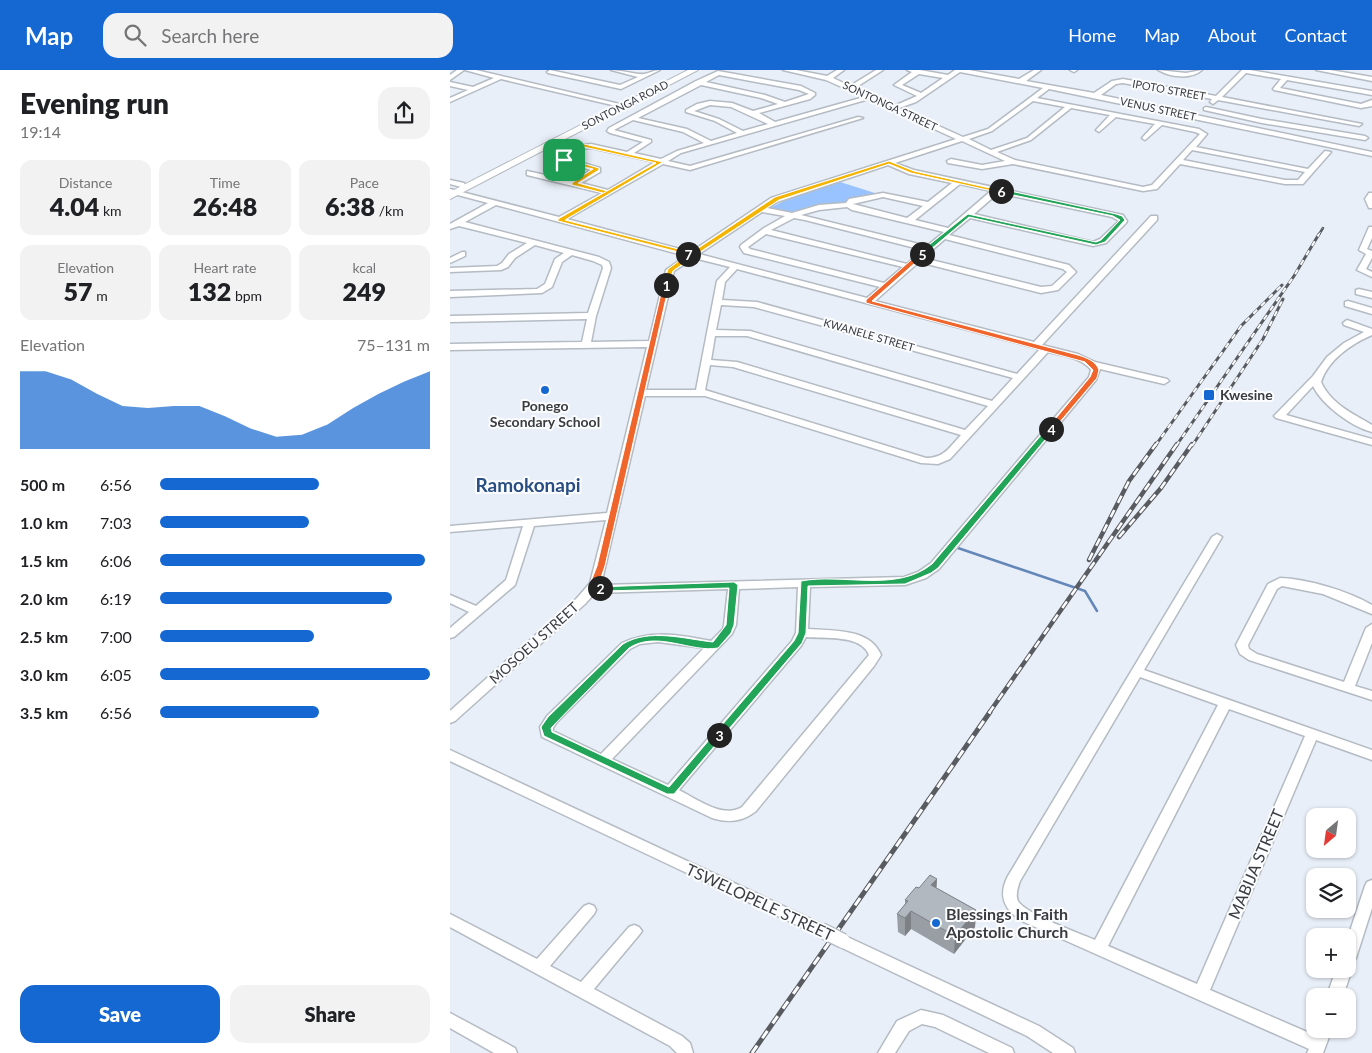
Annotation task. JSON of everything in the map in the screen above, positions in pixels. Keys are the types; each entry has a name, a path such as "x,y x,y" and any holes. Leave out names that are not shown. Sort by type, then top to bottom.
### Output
{"main road":[{"name":"SONTONGA ROAD","path":"622,105 684,70"},
{"name":"SONTONGA ROAD","path":"453,191 694,70"}],"street":[{"path":"450,78 461,70"},
{"path":"468,70 622,105"},
{"path":"614,70 644,76"},
{"path":"542,76 552,71 619,87 657,70"},
{"name":"SONTONGA STREET","path":"786,70 800,71 828,78 1012,162"},
{"path":"828,78 841,70"},
{"path":"851,88 880,70"},
{"path":"908,70 948,77"},
{"path":"893,108 910,103 959,70"},
{"name":"VENUS STREET","path":"959,70 1048,86 1372,154"},
{"path":"1021,81 1038,70"},
{"path":"1160,70 1189,75 1199,70"},
{"path":"1196,118 1245,70 1372,93"},
{"path":"1319,70 1372,79"},
{"path":"777,84 800,71"},
{"path":"628,154 649,141 610,130 720,72 801,88 813,94 808,98 753,113"},
{"path":"917,72 897,86 922,96"},
{"path":"450,100 499,78"},
{"path":"1285,78 1276,89 1360,106 1369,105 1372,102"},
{"path":"525,84 534,80"},
{"name":"IPOTO STREET","path":"1095,96 1114,82 1119,81 1359,124"},
{"path":"698,82 763,96 783,104"},
{"path":"450,84 473,89"},
{"name":"MOSOEU STREET","path":"450,718 593,589 600,572 669,272 780,197 963,139 995,127 1048,86"},
{"path":"560,220 679,152 870,97"},
{"path":"952,161 982,167 1012,162 1148,190 1154,187 1204,134 1203,132 1160,123 1032,99"},
{"path":"743,134 718,120 688,111 704,102 711,101 739,107 775,125"},
{"path":"574,184 597,169 559,158 584,145 686,168 694,168 860,118 838,106"},
{"path":"991,152 1029,139 1070,106"},
{"path":"1206,109 1262,121 1365,138"},
{"path":"1099,130 1115,114"},
{"path":"631,118 685,130 710,143"},
{"path":"1145,138 1160,123"},
{"path":"1191,148 1309,172"},
{"path":"1178,161 1291,183 1300,182 1326,152"},
{"path":"889,162 908,171 1114,215 1123,220 1103,241 1096,244 968,215"},
{"path":"530,173 608,192"},
{"path":"450,182 453,191 495,203 1082,358 1092,364 1164,381"},
{"path":"909,221 958,182"},
{"path":"868,302 907,266 997,190"},
{"path":"885,286 744,249 744,246 782,218 812,208 848,204 855,200 883,195 928,205"},
{"path":"1372,195 1369,199 1372,206"},
{"path":"450,227 495,203"},
{"path":"848,204 855,208 909,221 945,234 1066,267 1072,272 1055,288 1041,290 916,259"},
{"path":"760,209 928,248"},
{"path":"642,393 700,392 930,462 943,460 995,405 1041,347 1154,218"},
{"path":"458,222 600,260 607,266 586,344"},
{"path":"1372,229 1363,250 1371,254 1361,270 1372,274"},
{"path":"764,232 907,266"},
{"path":"450,270 498,268 505,265 512,256 533,243"},
{"path":"450,294 539,292 548,287 558,261 570,253"},
{"path":"450,260 462,254"},
{"path":"700,392 722,279 736,266"},
{"path":"1359,292 1372,295"},
{"name":"KWANELE STREET","path":"717,302 754,304 1019,377"},
{"path":"1348,304 1372,311"},
{"path":"450,319 592,316"},
{"path":"1347,322 1372,332"},
{"path":"1372,332 1345,346 1320,370 1316,378 1279,416 1372,442"},
{"path":"712,333 746,333 995,405"},
{"path":"450,347 652,344"},
{"path":"707,362 734,364 968,434"},
{"path":"593,589 905,581 928,572 1094,378 1096,370 1092,364"},
{"path":"1316,378 1318,386 1326,399 1372,429"},
{"path":"450,528 612,516"},
{"path":"450,634 514,579 530,522"},
{"path":"1216,537 1138,672 1013,880 1008,893 1013,906 1024,915 1201,993 1317,1049"},
{"path":"1372,610 1362,604 1299,584 1280,582 1272,587 1242,645 1244,651 1253,657 1372,696"},
{"path":"670,792 798,643 802,633 804,583"},
{"path":"603,760 728,631 734,585"},
{"path":"450,600 478,611"},
{"path":"1348,688 1372,628"},
{"path":"715,646 658,638 633,641 548,724 546,731 552,738 726,817 739,816 745,812 870,664 875,655 872,646 858,639 802,633"},
{"path":"1138,672 1372,755"},
{"path":"1099,948 1225,704"},
{"name":"MABIJA STREET","path":"1201,993 1312,735"},
{"name":"TSWELOPELE STREET","path":"450,756 1033,1031 1067,1053"},
{"path":"1356,934 1372,886"},
{"path":"539,967 588,910"},
{"path":"450,920 584,990 676,1041 684,1048 685,1053"},
{"path":"584,990 634,931"},
{"path":"886,1053 903,1026 921,1017 937,1020 1006,1053"},
{"path":"450,1020 509,1053"}],"shaded area":[{"path":"837,181 878,194 794,212 769,208 793,197"}],"building":[{"path":"930,875 937,879 931,885 976,910 955,936 911,911 905,918 897,914 908,901 905,900 916,887 919,888"}],"waterway":[{"path":"958,548 1085,591 1097,611"}],"railway":[{"path":"1318,236 1323,228"},
{"path":"1176,446 1294,276 1319,234"},
{"path":"1155,446 1241,326 1282,285"},
{"path":"1192,446 1263,339 1283,299"},
{"path":"1089,560 1129,481 1156,444"},
{"path":"989,713 1177,444"},
{"path":"1119,537 1161,488 1192,444"},
{"path":"752,1053 990,712"}],"place":[{"name":"Ponego Secondary School","path":"545,390"},
{"name":"Kwesine","path":"1209,395"},
{"name":"Blessings In Faith Apostolic Church","path":"936,923"}],"district":[{"name":"Ramokonapi","path":"528,485"}],"route":[{"path":"564,160 559,157 584,145 661,162 560,220 626,238 692,255 777,198 889,162 912,172 1114,215 1123,219 1103,241 1096,244 968,215 907,266 868,302 1088,360 1096,370 1094,378 928,572 905,581 804,583 802,633 798,643 670,792 552,738 546,731 546,727 552,719 633,641 658,638 715,646 728,631 730,625 734,585 593,589 598,579 668,275 670,270 692,255 560,220 608,192 574,184 598,170 564,160"}]}
